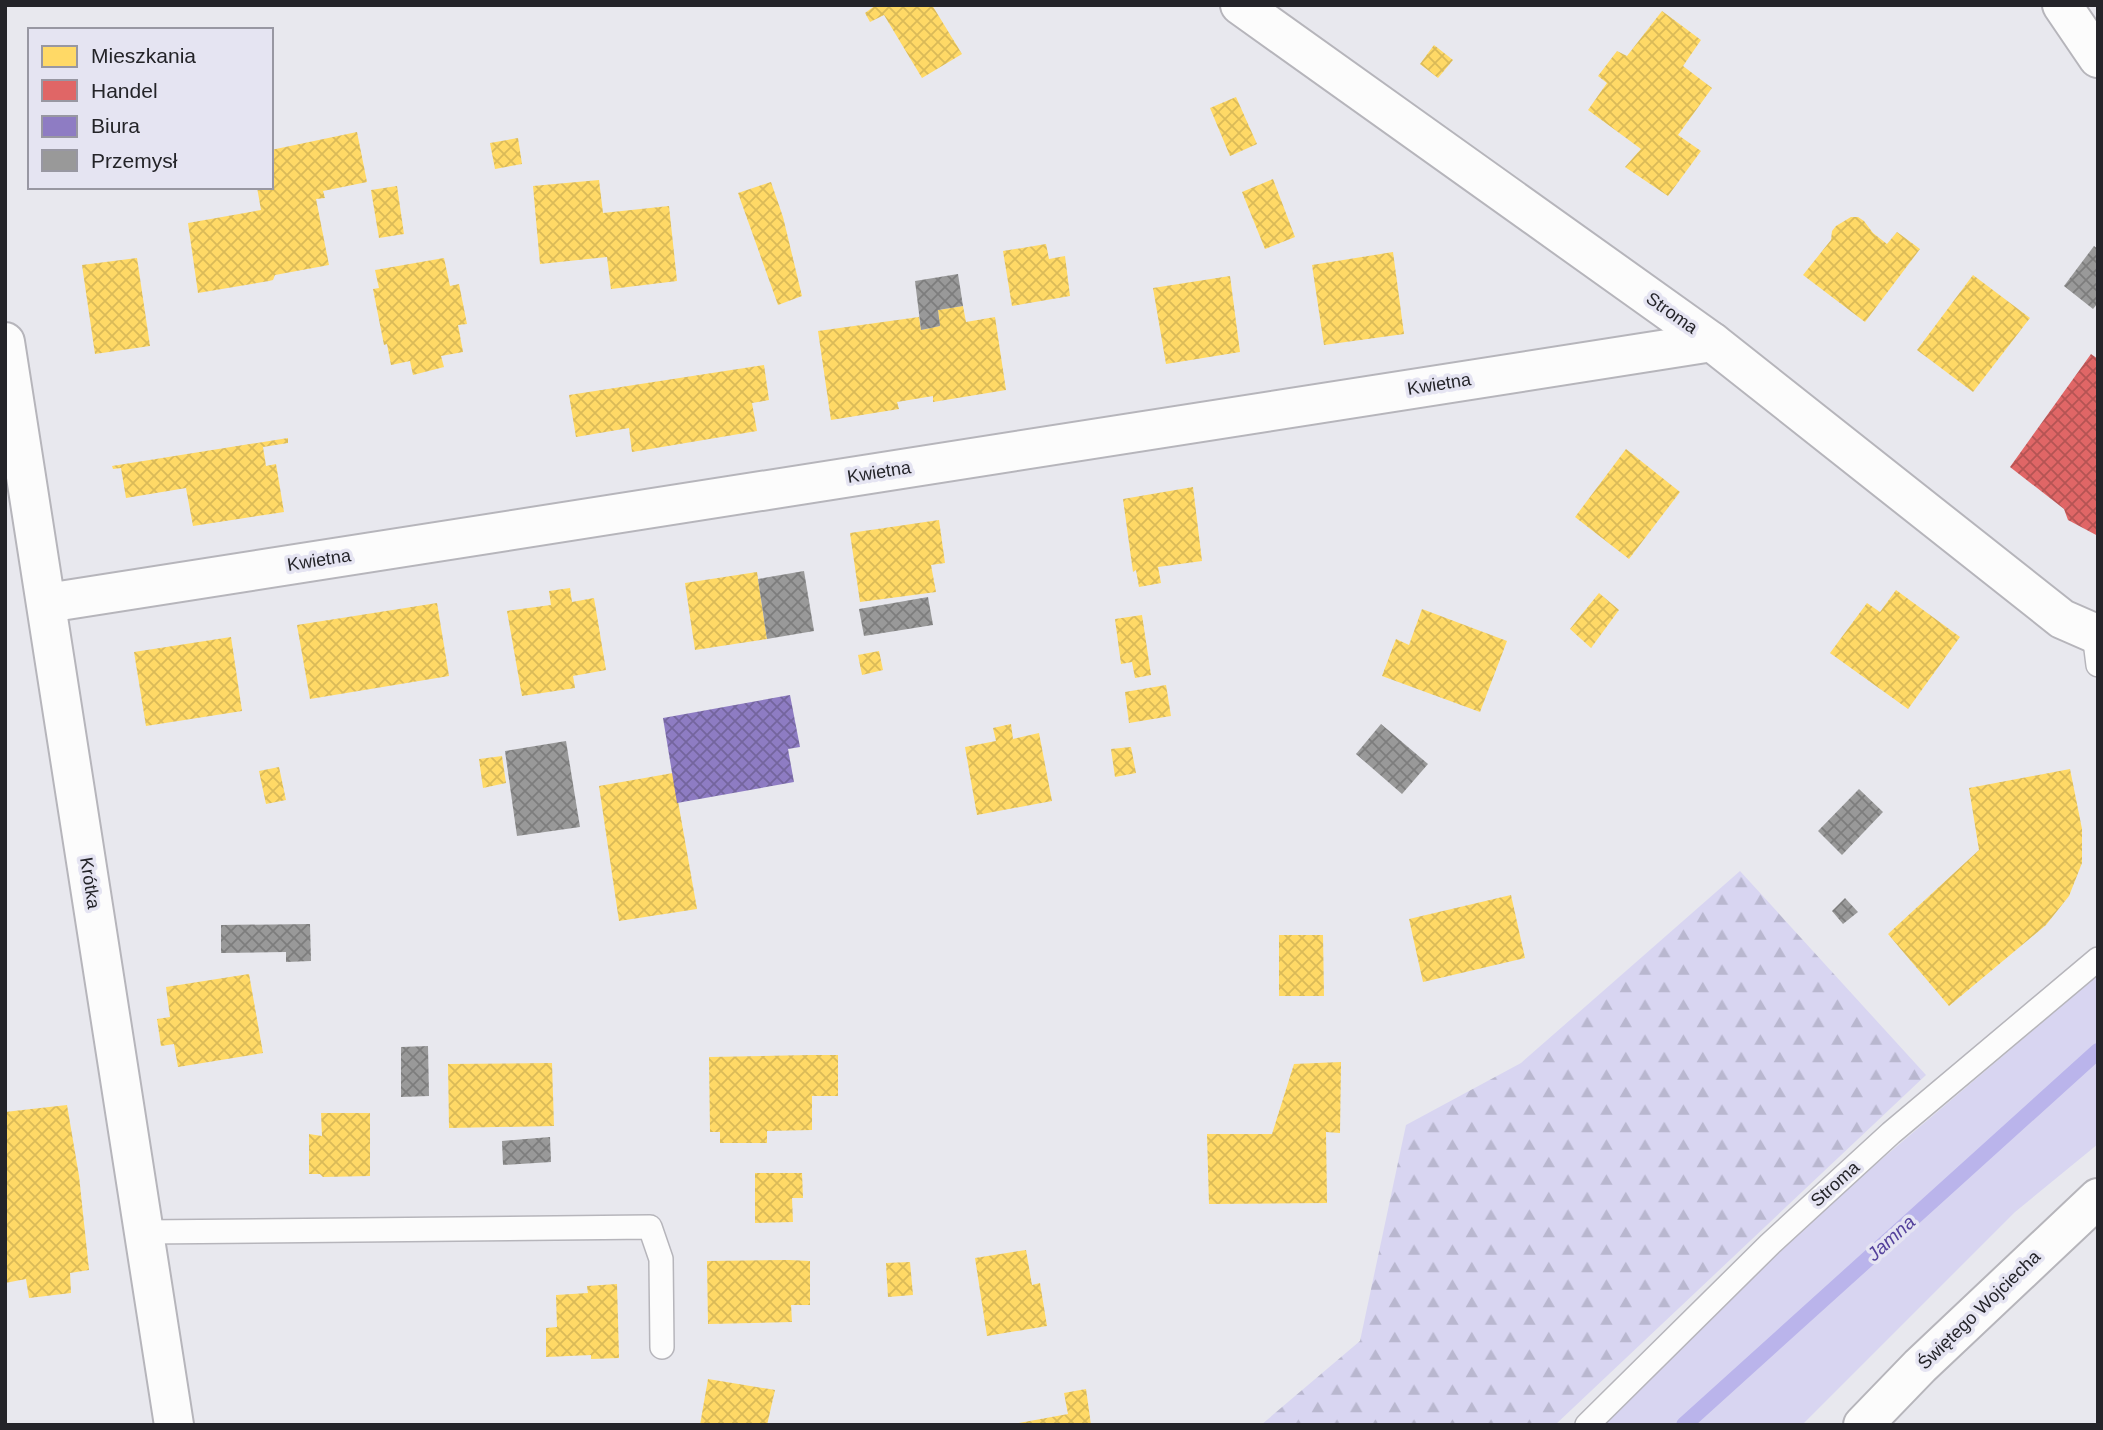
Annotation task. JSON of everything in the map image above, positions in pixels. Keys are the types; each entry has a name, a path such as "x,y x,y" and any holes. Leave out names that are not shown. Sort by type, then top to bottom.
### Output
{"street":[{"name":"Stroma","path":"1240,5 1712,342 2097,644"},
{"path":"2062,5 2098,58"},
{"name":"Krótka","path":"5,342 174,1425"},
{"name":"Kwietna","path":"47,603 1712,342"},
{"name":"Świętego Wojciecha","path":"1863,1425 1930,1356 2098,1198"}],"lane":[{"name":"Stroma","path":"1587,1425 1790,1225 1891,1133 2098,959"},
{"path":"144,1232 650,1227 661,1259 662,1347"}],"green space":[{"path":"1740,871 1926,1075 1555,1425 1261,1425 1360,1341 1406,1125 1521,1063"},
{"path":"2098,975 2098,1144 2015,1212 1802,1425 1597,1425 1829,1204"}],"building: Mieszkania":[{"path":"876,5 932,5 962,54 922,78 884,15 870,22 865,13"},
{"path":"1662,11 1701,40 1683,66 1712,88 1678,135 1701,151 1668,196 1625,167 1641,149 1588,110 1607,83 1598,76 1617,51 1627,56"},
{"path":"1434,45 1453,60 1438,78 1420,64"},
{"path":"1236,97 1257,144 1230,156 1210,108"},
{"path":"357,132 367,182 323,191 325,198 316,199 329,265 275,275 273,280 269,281 198,293 188,223 261,210 257,189 273,189 273,150"},
{"path":"518,138 522,164 495,169 490,143"},
{"path":"1273,179 1295,237 1265,249 1242,192"},
{"path":"599,180 603,213 669,206 677,281 611,289 607,257 540,264 533,186"},
{"path":"771,182 783,217 802,296 778,305 738,193"},
{"path":"397,186 404,234 379,238 371,190"},
{"path":"1851,217 1864,221 1873,233 1887,244 1897,232 1920,249 1865,322 1803,275 1831,240 1836,226"},
{"path":"1046,244 1049,259 1065,256 1070,296 1012,306 1003,251"},
{"path":"1393,252 1404,334 1324,345 1312,265"},
{"path":"137,258 150,346 95,354 82,265"},
{"path":"444,258 450,286 459,284 467,324 458,325 463,352 441,356 444,367 413,375 410,361 391,365 387,344 384,345 373,289 379,288 375,270"},
{"path":"1973,275 2030,318 1973,392 1917,350"},
{"path":"1230,276 1240,352 1166,364 1153,288"},
{"path":"963,306 966,322 995,317 1006,390 933,402 933,396 897,402 899,409 831,420 818,331 919,317 921,330 940,326 938,310"},
{"path":"764,365 769,400 752,403 757,431 632,452 629,428 576,437 569,395"},
{"path":"288,438 288,443 263,447 266,466 276,464 284,512 193,526 186,488 126,498 121,468 113,469 112,466"},
{"path":"1626,449 1680,492 1629,559 1575,517"},
{"path":"1193,487 1202,561 1158,567 1161,583 1139,587 1136,570 1133,572 1123,499"},
{"path":"939,520 945,563 931,565 936,592 860,602 850,533"},
{"path":"757,572 767,639 695,650 685,583"},
{"path":"570,588 572,602 594,598 606,670 573,676 575,688 522,696 507,611 551,605 549,591"},
{"path":"1896,590 1960,637 1908,709 1830,653 1867,603 1880,612"},
{"path":"1599,593 1619,610 1591,648 1570,629"},
{"path":"437,603 449,676 310,699 297,625"},
{"path":"1422,609 1507,641 1480,712 1382,676 1396,639 1409,645"},
{"path":"1142,615 1151,675 1135,678 1132,662 1121,664 1115,619"},
{"path":"231,637 242,711 146,726 134,652"},
{"path":"879,651 883,670 862,675 858,655"},
{"path":"1166,685 1171,716 1129,723 1125,692"},
{"path":"1011,724 1013,739 1039,733 1052,801 977,815 965,747 996,741 993,728"},
{"path":"1131,747 1136,773 1115,777 1111,749"},
{"path":"502,756 506,783 483,788 479,759"},
{"path":"279,767 286,800 266,804 259,771"},
{"path":"2070,769 2082,829 2082,863 2069,896 2046,925 1949,1006 1888,934 1979,850 1969,788"},
{"path":"673,773 697,909 619,921 599,786"},
{"path":"1511,895 1525,958 1423,982 1409,919"},
{"path":"1279,935 1323,935 1324,996 1279,996"},
{"path":"249,974 263,1053 178,1067 174,1044 161,1046 157,1019 170,1017 166,987"},
{"path":"838,1055 838,1096 812,1096 812,1130 767,1131 767,1143 720,1143 720,1132 710,1132 709,1057"},
{"path":"1341,1062 1340,1133 1326,1132 1327,1203 1209,1204 1207,1134 1272,1134 1294,1064"},
{"path":"552,1063 554,1126 449,1128 448,1064"},
{"path":"67,1105 79,1176 89,1270 70,1273 71,1293 29,1298 26,1279 5,1283 5,1112"},
{"path":"321,1113 370,1113 370,1176 323,1177 320,1174 309,1174 309,1134 322,1136"},
{"path":"755,1173 802,1173 803,1198 792,1198 793,1222 755,1223"},
{"path":"1026,1250 1032,1285 1040,1283 1047,1326 987,1336 975,1258"},
{"path":"707,1261 810,1261 810,1305 791,1305 792,1322 708,1324"},
{"path":"910,1262 913,1295 888,1297 886,1263"},
{"path":"617,1284 619,1358 591,1359 591,1355 546,1357 546,1328 557,1327 556,1295 588,1293 587,1286"},
{"path":"708,1379 775,1390 767,1425 700,1425"},
{"path":"1086,1389 1091,1425 1008,1425 1068,1414 1064,1393"}],"building: Handel":[{"path":"2091,354 2098,359 2098,536 2068,520 2064,509 2010,467"}],"building: Biura":[{"path":"790,695 800,747 788,749 794,782 677,803 663,718"}],"building: Przemysł":[{"path":"2094,246 2098,249 2098,303 2093,309 2064,286"},
{"path":"958,274 963,306 938,310 940,326 921,330 915,281"},
{"path":"804,571 814,631 767,639 758,579"},
{"path":"928,597 933,625 864,636 859,609"},
{"path":"1381,724 1428,764 1402,794 1356,754"},
{"path":"566,741 580,827 517,836 505,751"},
{"path":"1859,789 1883,812 1842,855 1818,831"},
{"path":"1845,898 1858,912 1843,924 1832,911"},
{"path":"310,924 311,961 286,962 286,952 221,953 221,925"},
{"path":"428,1046 429,1096 401,1097 401,1047"},
{"path":"550,1137 551,1162 503,1165 502,1141"}],"waterway":[{"name":"Jamna","path":"1684,1425 2098,1051"}]}
